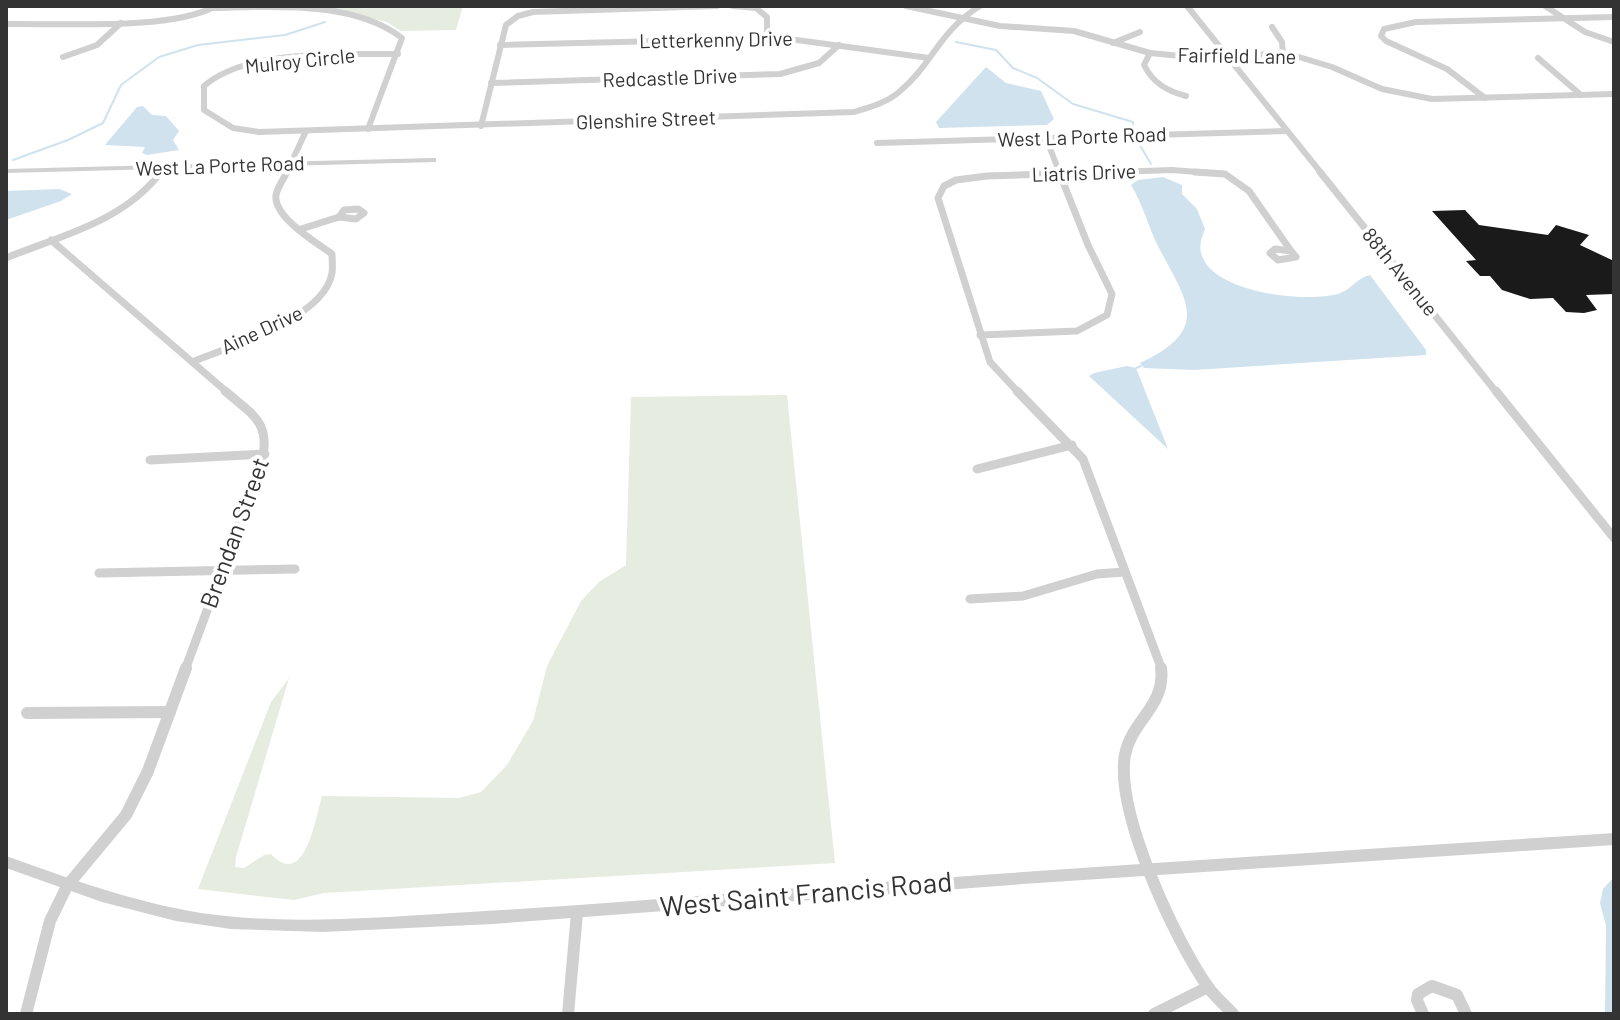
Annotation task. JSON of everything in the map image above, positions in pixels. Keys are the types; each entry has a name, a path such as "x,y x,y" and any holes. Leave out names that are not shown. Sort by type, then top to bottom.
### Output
{"street":[{"path":"481,126 506,25 518,16 547,10 717,6"},
{"path":"733,6 756,8 767,17 767,38"},
{"name":"Fairfield Lane","path":"906,6 1022,29 1074,31 1150,53 1181,56 1283,54 1305,58 1404,96 1432,99 1614,94"},
{"name":"Glenshire Street","path":"266,132 854,112 876,108 897,97 929,58 947,27 980,6"},
{"name":"88th Avenue","path":"1187,6 1614,538"},
{"path":"1545,6 1585,32 1614,42"},
{"path":"6,24 167,21 214,7 290,9 384,23 402,38 368,129"},
{"path":"1485,98 1447,69 1386,41 1381,36 1384,29 1416,22 1614,17"},
{"path":"63,57 92,48 121,23"},
{"path":"1272,27 1282,42 1283,54"},
{"path":"1113,43 1140,32"},
{"name":"Letterkenny Drive","path":"500,45 767,38 929,58"},
{"name":"Redcastle Drive","path":"491,83 780,74 819,63 839,45"},
{"path":"1150,53 1144,65 1149,77 1159,85 1186,96"},
{"name":"Mulroy Circle","path":"266,132 233,128 207,113 202,92 205,85 230,69 259,62 331,55 398,54"},
{"path":"1538,58 1581,95"},
{"name":"Aine Drive","path":"192,362 290,320 317,301 330,280 334,261 332,254 282,216 276,205 276,195 306,131"},
{"name":"West La Porte Road","path":"877,143 1287,131"},
{"path":"1046,138 1088,245 1112,294 1107,315 1077,331 980,335 995,369 1083,459 1163,674 1159,701 1129,742 1122,764 1125,794 1167,914 1208,987 1233,1014"},
{"name":"West La Porte Road","path":"6,171 433,160"},
{"path":"6,258 120,212 143,196 164,168"},
{"name":"Liatris Drive","path":"980,335 938,202 944,186 970,177 1180,170 1225,174 1249,191 1291,251"},
{"path":"301,229 339,217"},
{"name":"Brendan Street","path":"26,1014 50,921 67,886 126,815 148,771 265,454 267,440 257,418 51,240"},
{"path":"977,469 1072,445"},
{"path":"150,460 265,454"},
{"path":"99,573 295,569"},
{"path":"970,599 1023,596 1097,574 1125,572"},
{"path":"27,713 170,712"},
{"name":"West Saint Francis Road","path":"6,862 67,886 179,915 274,926 334,927 577,913 786,894 1614,839"},
{"path":"568,1014 577,913"},
{"path":"1423,1014 1417,1000 1418,994 1422,989 1435,985 1457,995 1466,1014"},
{"path":"1154,1014 1208,987"}],"shaded area":[{"path":"275,6 463,6 456,30 401,31 387,22 370,18"},
{"path":"787,395 835,863 324,893 294,900 198,889 271,702 289,678 235,867 244,868 264,855 271,854 283,863 292,863 300,857 312,833 322,796 459,798 481,792 507,765 533,721 547,666 581,601 599,582 626,565 631,397"}],"water":[{"path":"986,67 1006,83 1041,91 1054,119 1047,125 939,128 936,122"},
{"path":"143,106 152,115 166,116 179,131 173,140 179,150 147,155 142,153 145,147 105,145 137,107"},
{"path":"1163,177 1182,185 1182,194 1197,209 1205,229 1201,253 1208,267 1222,278 1261,292 1304,297 1338,294 1370,275 1426,350 1426,355 1194,370 1144,368 1140,363 1177,338 1185,326 1187,313 1178,284 1131,185 1138,180"},
{"path":"59,189 72,194 61,201 6,220 6,191"},
{"path":"1127,366 1136,368 1168,449 1089,376"},
{"path":"1614,877 1614,1014 1605,1014 1606,926 1600,903 1603,889"}],"building":[{"path":"1465,210 1479,225 1548,235 1556,225 1589,235 1580,245 1614,261 1614,294 1586,295 1597,310 1584,313 1566,312 1553,298 1530,299 1502,290 1490,276 1480,276 1466,261 1476,260 1432,211"}],"waterway":[{"path":"13,160 68,140 103,123 121,85 159,57 198,45 285,35 325,22"},
{"path":"956,42 996,50 1013,68 1037,78 1073,104 1133,122 1133,132"},
{"path":"1138,142 1151,164"},
{"path":"1136,368 1141,366"}]}
